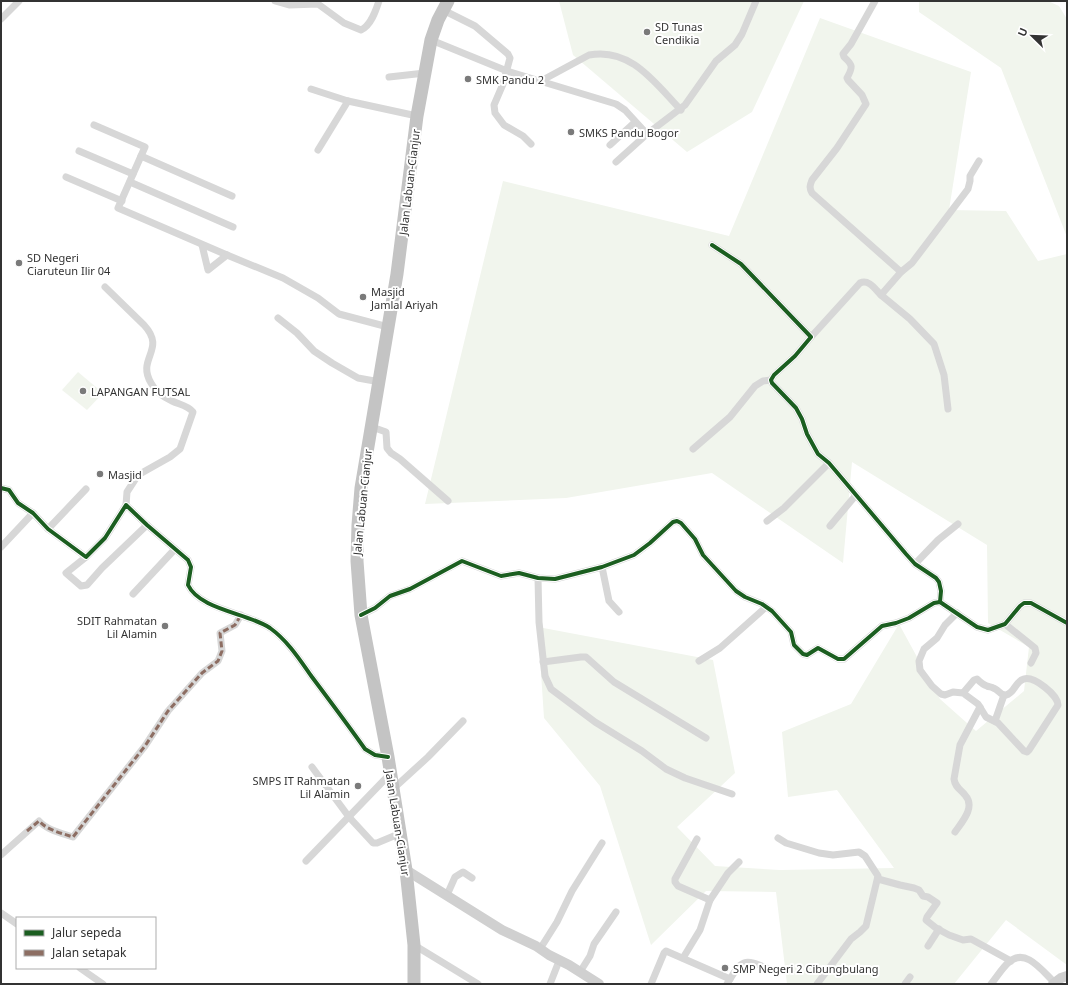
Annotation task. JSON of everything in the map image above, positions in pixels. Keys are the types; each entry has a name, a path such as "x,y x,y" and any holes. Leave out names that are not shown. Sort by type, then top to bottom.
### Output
{"highway":[{"name":"Jalan Labuan-Cianjur","path":"414,984 414,945 401,833 361,615 357,561 358,525 362,481 380,382 397,274 417,116 431,40 446,6"}],"street":[{"path":"1,19 19,1"},
{"path":"275,1 290,5 318,4 344,23 361,30 365,28 374,14 379,1"},
{"path":"616,162 647,134 681,110 692,97 716,61 735,45 742,34 756,1"},
{"path":"875,1 851,44 843,54 851,64 852,68 847,78 862,95 866,104 837,148 812,180 810,189 812,193 901,272"},
{"path":"446,6 476,26 508,54 510,58 503,84 494,105 495,113 504,125 523,136 531,144"},
{"path":"431,40 507,71 539,82 616,104 625,110 647,134"},
{"path":"539,82 589,55 612,55 628,60 644,71 681,110"},
{"path":"389,77 425,73"},
{"path":"311,89 348,101 417,116"},
{"path":"318,150 348,101"},
{"path":"610,145 635,122"},
{"path":"94,125 145,147 118,208 202,245 283,278 318,298 339,314 388,327"},
{"path":"79,150 133,174"},
{"path":"141,156 232,196"},
{"path":"881,295 901,272 912,263 965,193 970,185 971,172 979,161"},
{"path":"66,177 122,201"},
{"path":"130,182 233,227"},
{"path":"202,245 208,270 227,255"},
{"path":"712,245 741,264 811,337"},
{"path":"771,380 774,375 796,356 811,337 863,281 868,283 910,319 934,344 944,375 948,409"},
{"path":"105,287 149,331 154,340 152,351 147,360 146,366 151,383 161,394 171,401 189,407 193,412 180,449 170,457 138,475 127,492 126,505 105,538 86,557 66,573 82,586 87,584 147,525"},
{"path":"278,318 297,333 314,351 332,363 358,378 380,382"},
{"path":"693,449 730,417 755,386 763,381 771,380"},
{"path":"771,380 774,387 796,408 802,419 806,434 818,454 829,463 915,564 936,578 939,582 941,591 940,602"},
{"path":"372,427 386,432 387,448 391,453 448,501"},
{"path":"767,521 784,508 829,463"},
{"path":"1,488 9,490 18,503 32,513 48,530 86,557"},
{"path":"48,530 86,489"},
{"path":"830,526 856,495"},
{"path":"126,505 188,560 191,566 188,585 191,592 215,606 264,624 276,634 295,654 365,749 375,755 388,757"},
{"path":"1,547 32,513"},
{"path":"361,615 375,608 390,596 410,589 462,561 501,576 519,573 538,578 555,579 602,567 634,555 677,521 681,523 695,539 703,555 736,591 745,597 757,601 772,611 791,632 794,645 803,654 810,654 818,648 821,648 841,660 844,659 882,626 909,618 934,603 940,602 977,627 988,630 1005,624 1024,603 1031,603 1067,623"},
{"path":"915,564 938,540 958,524"},
{"path":"133,594 175,549"},
{"path":"602,567 610,601 619,612"},
{"path":"538,578 539,622 543,662 545,678 551,689 595,722 642,751 666,769 685,778 732,794"},
{"path":"699,661 720,648 766,607"},
{"path":"957,613 945,625 937,638 924,649 919,664 920,670 932,686 941,694 945,695 953,692 963,694 980,707 986,717 995,721 1024,751 1027,752 1030,750 1058,705 1056,699 1045,687 1028,678 1021,680 1011,693 1004,695 993,688 974,680 963,694"},
{"path":"1,855 39,821 43,826 73,837 145,746 168,710 202,673 218,661 222,651 220,633 235,625 241,615"},
{"path":"1005,624 1035,648 1036,653 1031,664"},
{"path":"543,662 581,657 586,658 614,682 706,738"},
{"path":"995,721 1004,695"},
{"path":"955,832 966,814 969,804 969,800 955,783 954,779 958,753 964,735 970,727 980,707"},
{"path":"393,789 428,757 463,721"},
{"path":"312,767 349,817 374,844 401,833"},
{"path":"306,861 390,774"},
{"path":"778,838 786,843 833,856 859,852 865,856 878,876 866,926 851,939 817,984"},
{"path":"696,839 675,879 675,882 678,886 710,900"},
{"path":"540,949 557,922 572,891 602,843"},
{"path":"683,958 700,930 710,900 728,874 740,862"},
{"path":"406,870 447,894 502,930 540,949 599,984"},
{"path":"447,894 455,877 463,872 472,878"},
{"path":"878,878 918,890 923,896 928,897 937,903 926,920 939,929 963,940 971,939 1011,961"},
{"path":"580,972 590,956 594,944 616,912"},
{"path":"1,913 16,923"},
{"path":"928,946 939,929"},
{"path":"414,945 478,984"},
{"path":"651,984 666,951 683,958 729,982 743,962 747,961 769,969"},
{"path":"991,984 1011,961 1020,957 1028,959 1054,983 1067,976"},
{"path":"550,984 560,961"},
{"path":"81,969 103,984"},
{"path":"905,984 910,977"}],"shaded area":[{"path":"559,1 804,1 752,112 687,152 573,55"},
{"path":"919,1 1048,1 1059,6 1067,19 1067,237 1001,68 919,12"},
{"path":"820,18 971,72 949,210 1006,211 1038,261 1067,254 1067,965 1006,920 954,984 787,984 776,892 706,891 651,945 600,786 544,718 538,627 713,660 735,773 677,827 715,866 780,870 894,868 837,790 788,797 782,732 851,704 899,624 940,699 976,731 1024,691 1029,647 988,623 987,545 852,462 843,563 712,473 566,498 425,504 503,181 729,236"},
{"name":"LAPANGAN FUTSAL","path":"78,372 103,393 87,410 62,390"}],"marked path":[{"path":"27,831 39,821 50,829 73,837 145,746 168,711 202,673 218,661 222,651 220,633 235,625 241,615"}],"cycle path":[{"path":"712,245 741,264 811,337 795,356 774,375 771,380 772,383 796,408 802,419 807,434 818,454 829,463 915,564 936,578 939,582 941,591 940,602"},
{"path":"1,488 9,490 18,503 33,513 48,529 86,557 105,538 126,505 188,560 191,567 188,585 194,593 213,606 250,618 270,628 276,633 298,657 365,749 375,755 388,757"},
{"path":"361,615 375,608 390,596 410,589 462,561 501,576 519,573 538,578 555,579 602,567 634,555 673,522 677,521 681,523 695,539 703,555 736,591 745,597 762,604 772,611 791,632 794,645 803,654 807,655 818,648 838,659 844,659 882,626 909,618 934,603 940,602 977,627 988,630 1005,624 1024,603 1031,603 1067,623"}],"place":[{"name":"SD Tunas Cendikia","path":"647,32"},
{"name":"SMK Pandu 2","path":"468,79"},
{"name":"SMKS Pandu Bogor","path":"571,132"},
{"name":"SD Negeri Ciaruteun Ilir 04","path":"19,263"},
{"name":"Masjid Jamlal Ariyah","path":"363,297"},
{"name":"LAPANGAN FUTSAL","path":"83,391"},
{"name":"Masjid","path":"100,474"},
{"name":"SDIT Rahmatan Lil Alamin","path":"165,626"},
{"name":"SMPS IT Rahmatan Lil Alamin","path":"358,786"},
{"name":"SMP Negeri 2 Cibungbulang","path":"725,968"}]}
